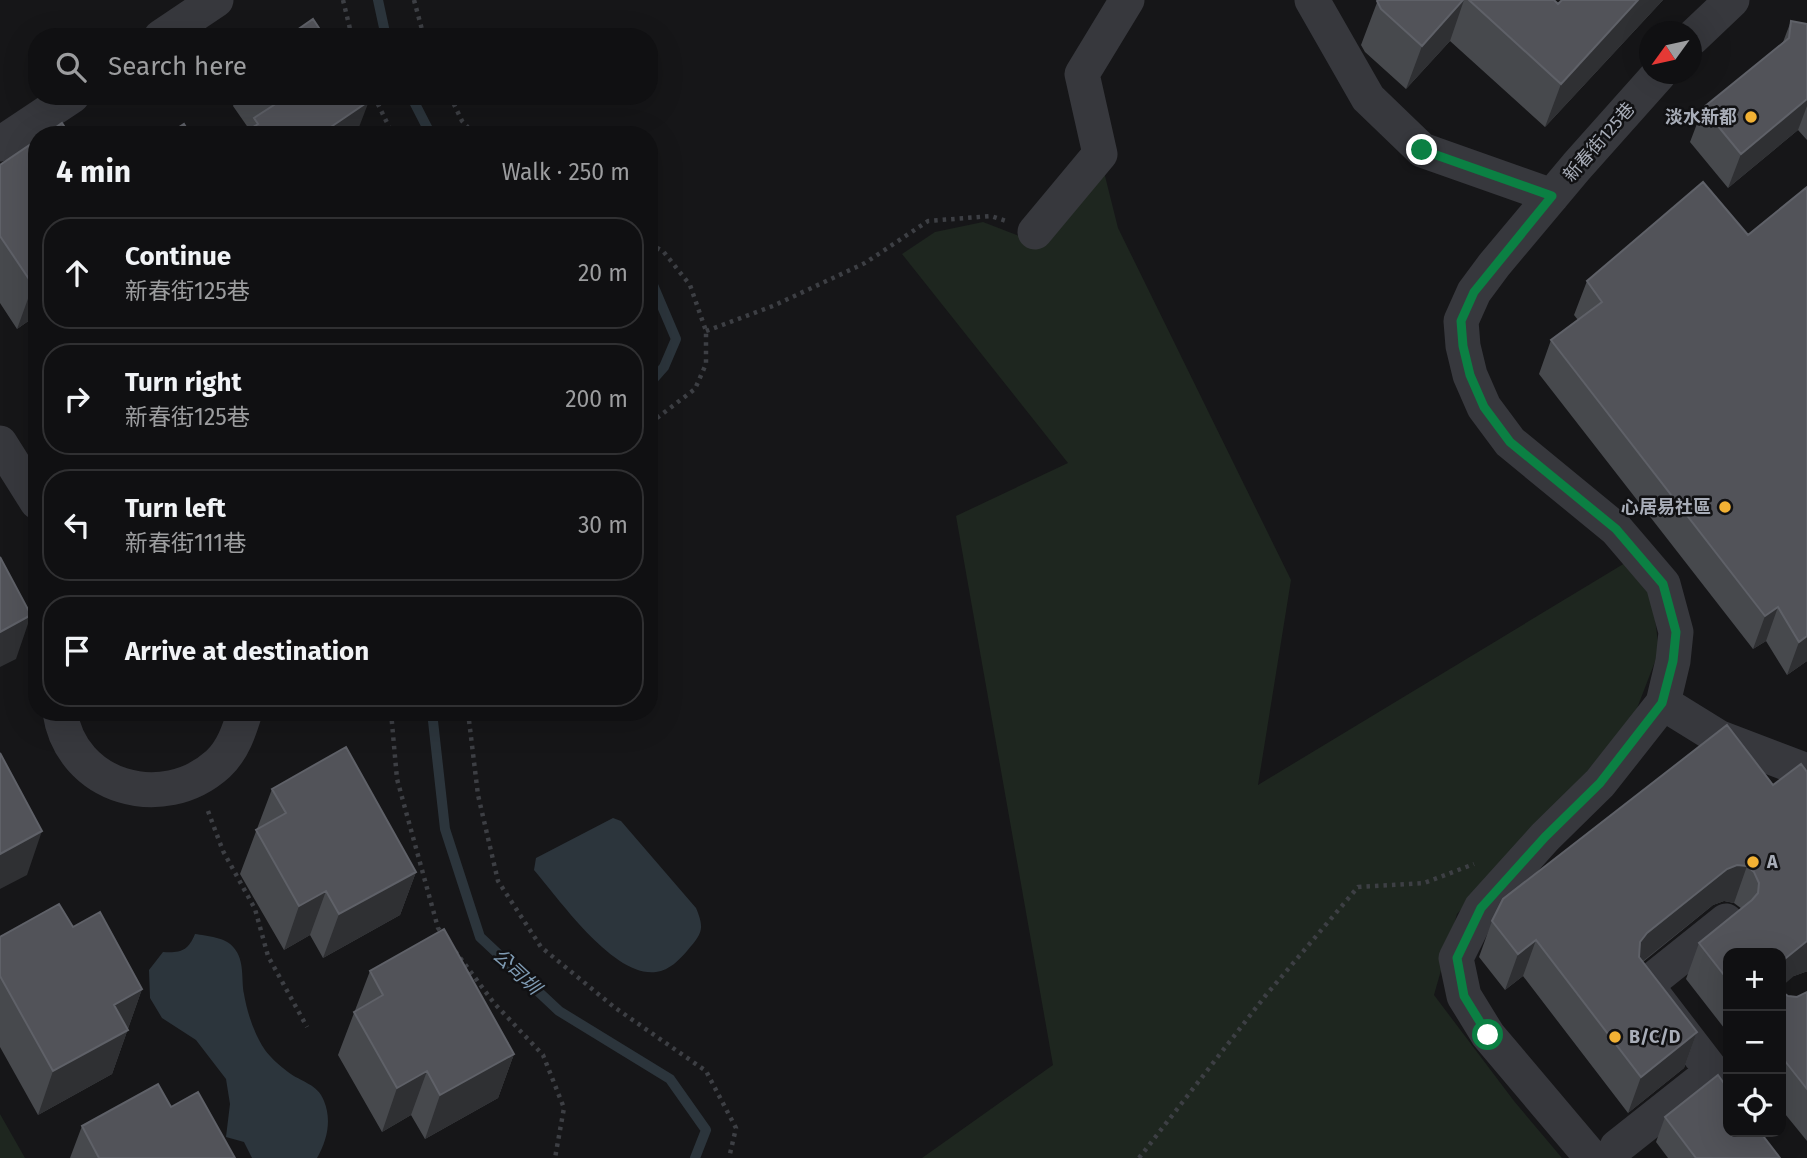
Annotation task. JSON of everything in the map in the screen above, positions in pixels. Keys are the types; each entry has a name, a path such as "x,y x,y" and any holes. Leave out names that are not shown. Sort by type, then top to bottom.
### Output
{"street":[{"path":"174,28 216,0"},
{"path":"1035,232 1100,154 1082,74 1127,0"},
{"path":"1312,0 1368,98 1422,150 1552,196"},
{"path":"1702,28 1732,0"},
{"name":"新春街125巷","path":"1605,1152 1488,1035 1464,996 1457,958 1481,908 1545,837 1600,783 1662,703 1673,661 1676,632 1663,584 1616,529 1510,442 1484,407 1470,375 1463,346 1461,321 1474,292 1552,196 1650,84"},
{"path":"0,144 58,105"},
{"path":"0,443 28,488"},
{"path":"1662,703 1718,737 1807,771"},
{"path":"61,721 78,755 102,777 132,790 165,791 196,781 220,763 237,739 242,721"},
{"path":"1605,1152 1721,1082 1646,985 1726,921"}],"path":[{"path":"343,0 350,28"},
{"path":"414,0 422,28"},
{"path":"378,105 389,126"},
{"path":"454,105 467,126"},
{"path":"706,331 773,306 865,263 928,221 991,216 1035,232"},
{"path":"658,248 663,251 690,285 706,331 706,364 695,389 658,417"},
{"path":"392,721 397,779 438,928 446,939"},
{"path":"469,721 478,795 498,881 541,947 614,1007 706,1071 736,1128 729,1158"},
{"path":"196,781 223,850 255,909 268,956 307,1027"},
{"path":"1139,1158 1266,995 1358,887 1424,883 1485,860"},
{"path":"454,949 494,1003 543,1055 564,1108 555,1158"}],"shaded area":[{"path":"1103,168 1118,228 1291,580 1258,785 1630,560 1652,594 1659,651 1636,711 1573,789 1457,914 1434,995 1514,1101 1562,1158 922,1158 1053,1065 956,516 1068,463 902,254 935,232 983,222 1035,242"},
{"path":"613,818 621,821 696,908 699,915 701,926 696,940 677,961 661,971 640,971 623,963 606,950 573,917 534,870 536,858"},
{"path":"195,934 211,936 231,944 241,964 249,1015 261,1044 282,1067 321,1095 328,1123 326,1138 317,1158 252,1158 244,1142 226,1137 230,1104 226,1079 196,1040 162,1018 150,998 149,970 163,952 183,950"},
{"path":"0,1114 25,1158 0,1158"}],"building":[{"path":"1378,0 1463,0 1422,46 1381,9"},
{"path":"1469,0 1554,0 1558,4 1562,0 1638,0 1561,84"},
{"path":"313,19 319,28 300,28"},
{"name":"淡水新都","path":"1791,21 1807,24 1807,99 1741,154 1703,108 1789,38"},
{"path":"274,105 363,105 332,126 255,126 258,124 254,118"},
{"path":"28,146 28,278 0,236 0,165"},
{"name":"心居易社區","path":"1703,182 1748,235 1807,187 1807,636 1799,642 1778,607 1765,616 1551,340 1602,302 1587,281"},
{"path":"0,557 28,609 28,617 0,632"},
{"path":"1727,725 1773,785 1801,764 1807,772 1807,941 1786,958 1786,948 1723,948 1723,974 1699,943 1758,893 1759,883 1754,872 1747,866 1737,865 1727,869 1647,933 1640,942 1639,957 1697,1032 1641,1077 1536,940 1518,954 1492,921 1503,899"},
{"path":"346,747 416,872 339,914 326,891 299,906 256,830 286,813 272,789"},
{"path":"0,753 42,831 0,854"},
{"path":"59,904 73,927 100,912 142,989 114,1005 128,1030 53,1071 0,976 0,937"},
{"path":"444,929 514,1054 440,1095 427,1071 397,1088 354,1012 383,995 370,971"},
{"path":"1807,992 1807,1089 1786,1062 1786,995 1797,997"},
{"path":"1718,1075 1723,1082 1723,1137 1764,1137 1780,1158 1696,1158 1665,1117"},
{"path":"158,1084 171,1107 198,1092 235,1158 99,1158 82,1126"}],"waterway":[{"name":"公司圳","path":"378,0 384,28"},
{"name":"公司圳","path":"416,105 426,126"},
{"name":"公司圳","path":"658,297 676,339 664,367 658,374"},
{"name":"公司圳","path":"433,721 445,829 480,937 559,1011 670,1079 706,1130 695,1158"}],"place":[{"name":"淡水新都","path":"1751,117"},
{"name":"心居易社區","path":"1725,507"},
{"name":"A","path":"1753,862"},
{"name":"B/C/D","path":"1615,1037"}],"route":[{"path":"1422,150 1552,196 1474,292 1461,321 1463,346 1470,375 1484,407 1510,442 1616,529 1663,584 1676,632 1673,661 1662,703 1600,783 1545,837 1481,908 1457,958 1464,996 1488,1035"}]}
